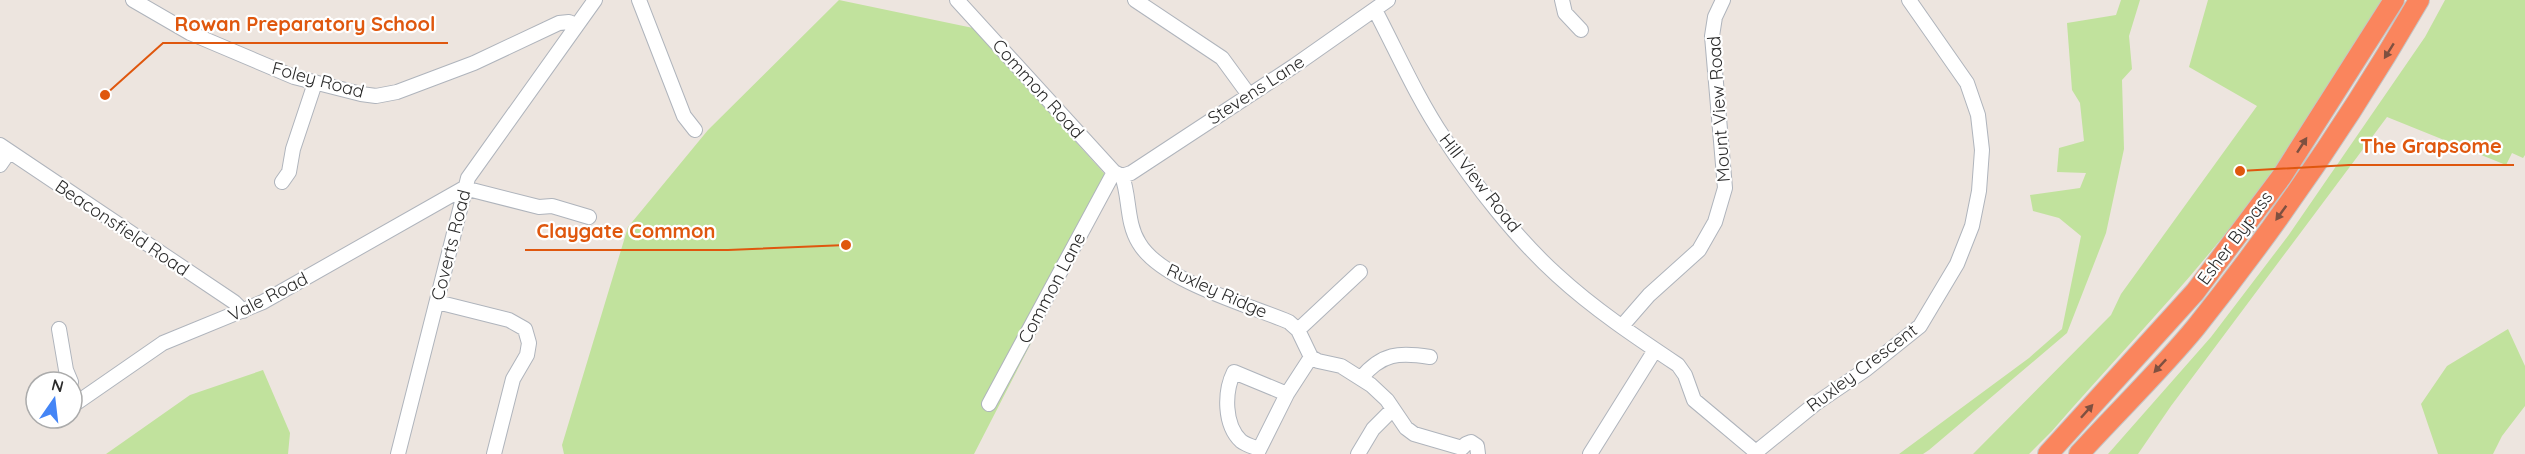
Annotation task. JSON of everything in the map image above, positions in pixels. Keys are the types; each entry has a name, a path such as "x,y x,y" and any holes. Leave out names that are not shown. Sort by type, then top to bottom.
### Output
{"highway":[{"name":"Esher Bypass","path":"2048,454 2195,292 2282,176 2394,0"},
{"name":"Esher Bypass","path":"2079,454 2194,329 2251,255 2306,179 2390,50 2419,0"}],"street":[{"name":"Foley Road","path":"133,0 190,33 246,58 315,83 376,96 397,92 474,63 559,23 569,22 576,25"},
{"name":"Coverts Road","path":"398,454 464,188 473,169 595,0"},
{"path":"639,0 684,116 695,130"},
{"name":"Common Road","path":"957,0 1118,174"},
{"path":"1135,0 1222,58 1249,95"},
{"name":"Stevens Lane","path":"1118,174 1131,173 1388,0"},
{"path":"1562,0 1565,12 1581,30"},
{"name":"Mount View Road","path":"1622,326 1648,295 1699,249 1715,222 1725,188 1712,36 1714,17 1723,0"},
{"name":"Ruxley Crescent","path":"1622,326 1678,365 1685,375 1694,400 1756,453 1815,404 1865,370 1920,326 1957,264 1972,226 1980,181 1982,150 1978,115 1967,83 1909,0"},
{"name":"Hill View Road","path":"1375,10 1442,136 1470,177 1556,275 1622,326"},
{"path":"282,182 289,172 292,149 315,83"},
{"path":"0,165 5,149"},
{"name":"Beaconsfield Road","path":"5,149 234,302 243,311"},
{"name":"Ruxley Ridge","path":"1118,174 1133,231 1146,254 1177,275 1289,322 1298,330"},
{"name":"Common Lane","path":"989,404 1118,174"},
{"path":"464,188 539,207 552,206 589,217"},
{"name":"Vale Road","path":"84,397 163,343 243,311 464,188"},
{"path":"1360,272 1298,330 1311,357 1341,366 1361,378 1387,400 1406,428 1414,434 1462,451 1466,444 1471,442 1477,446 1479,454"},
{"path":"437,302 509,320 525,329 529,343 526,355 513,379 494,454"},
{"path":"59,329 66,370"},
{"path":"1590,454 1655,350"},
{"path":"1361,378 1369,368 1395,355 1403,353 1430,357"},
{"path":"1287,394 1234,372 1229,381 1228,411 1230,422 1241,441 1258,452 1287,394 1311,357"},
{"path":"1358,454 1373,429 1392,410"}],"green space":[{"path":"839,0 973,28 1112,182 974,454 564,454 562,445 628,227 708,130"},
{"path":"2121,0 2140,0 2129,36 2132,69 2122,80 2124,149 2106,233 2067,333 1929,450 1923,454 1899,454 2029,358 2062,329 2081,236 2059,218 2033,211 2030,195 2080,188 2086,173 2057,172 2059,148 2084,141 2080,103 2072,90 2067,23 2116,15"},
{"path":"2208,0 2383,0 2298,133 2244,210 2174,294 2052,431 2029,454 1973,454 2111,315 2121,294 2257,106 2189,67"},
{"path":"2445,0 2525,0 2525,155 2523,158 2512,153 2506,165 2387,117 2171,406 2138,454 2108,454 2211,337 2288,236 2425,37"},
{"path":"2508,329 2525,366 2525,406 2502,436 2493,454 2438,454 2421,404 2447,366"},
{"path":"263,370 290,433 288,454 106,454 190,395"}],"place":[{"name":"Rowan Preparatory School","path":"105,95"},
{"name":"The Grapsome","path":"2240,171"},
{"name":"Claygate Common","path":"846,245"}]}
